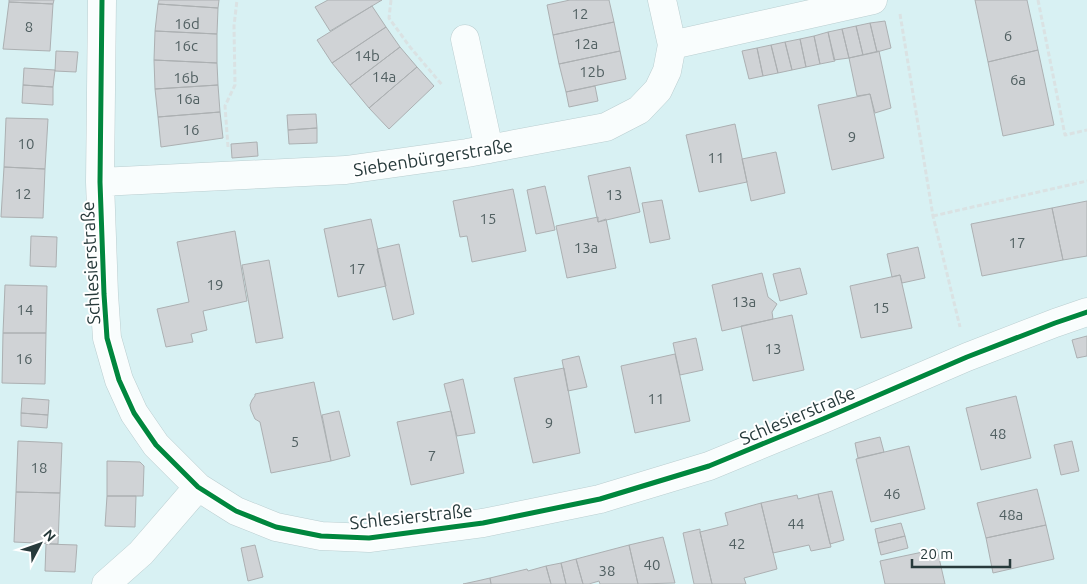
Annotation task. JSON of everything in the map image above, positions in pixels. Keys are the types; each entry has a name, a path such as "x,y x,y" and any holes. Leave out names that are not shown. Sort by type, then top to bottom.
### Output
{"street":[{"name":"Schlesierstraße","path":"102,0 100,182 104,294 107,338 119,380 134,413 156,445 198,487 236,511 276,527 321,536 369,538 483,523 600,499 709,466 967,357 1087,312"},
{"name":"Siebenbürgerstraße","path":"100,182 346,170 467,154 606,126 639,110 658,90 668,72 672,45 662,0"},
{"path":"672,45 874,0"},
{"path":"465,39 489,149"},
{"path":"106,584 141,553 198,487"}],"path":[{"path":"230,176 225,106 235,85 234,26 237,0"},
{"path":"391,0 389,18 410,47 445,88"},
{"path":"1038,0 1065,135 1087,130"},
{"path":"899,9 934,216 967,357"},
{"path":"934,216 1087,181"}],"building":[{"path":"9,0 54,0 53,4 9,2"},
{"path":"159,0 219,0 218,8 158,4"},
{"path":"328,0 382,0 330,31 315,7"},
{"path":"570,0 609,0 614,22 553,35 547,5"},
{"path":"975,0 1027,0 1038,50 988,62"},
{"path":"9,2 53,4 50,51 3,49"},
{"path":"158,4 218,8 217,34 155,31"},
{"path":"372,6 386,27 332,63 317,40"},
{"path":"885,21 891,48 877,52 870,23"},
{"path":"614,22 620,51 559,64 553,35"},
{"path":"870,23 877,52 863,55 856,26"},
{"path":"856,26 863,55 849,58 842,29"},
{"path":"386,27 400,47 350,85 332,63"},
{"path":"842,29 849,58 834,60 828,32"},
{"path":"155,31 217,34 217,63 154,60"},
{"path":"828,32 835,61 820,64 814,36"},
{"path":"814,36 820,64 806,67 800,39"},
{"path":"800,39 806,67 792,70 785,42"},
{"path":"785,42 792,70 778,73 771,45"},
{"path":"771,45 778,73 763,76 757,48"},
{"path":"400,47 417,67 369,108 350,85"},
{"path":"757,48 763,76 749,79 742,51"},
{"path":"1038,50 1054,125 1003,136 988,62"},
{"path":"56,51 78,52 76,72 55,71"},
{"path":"620,51 626,79 566,92 559,64"},
{"path":"879,51 891,108 875,113 870,94 857,96 849,58"},
{"path":"154,60 217,63 218,85 155,89"},
{"path":"417,67 434,86 389,129 369,108"},
{"path":"24,68 55,70 53,87 23,85"},
{"path":"23,85 53,87 53,105 22,103"},
{"path":"218,85 220,112 158,117 155,89"},
{"path":"595,86 598,101 569,107 566,92"},
{"path":"870,94 884,158 832,170 818,105"},
{"path":"220,112 223,138 161,147 158,117"},
{"path":"316,114 317,128 288,130 287,115"},
{"path":"6,118 48,119 45,169 4,167"},
{"path":"735,124 747,182 699,192 686,135"},
{"path":"317,128 317,143 289,144 288,130"},
{"path":"257,142 258,156 232,158 231,144"},
{"path":"776,152 785,193 751,201 742,159"},
{"path":"4,167 45,169 43,218 1,217"},
{"path":"630,167 640,212 598,222 588,176"},
{"path":"545,186 555,230 536,234 527,190"},
{"path":"513,189 526,251 472,262 467,236 460,237 453,201"},
{"path":"662,200 670,239 650,243 642,203"},
{"path":"1087,201 1087,256 1063,260 1052,208"},
{"path":"1052,208 1063,260 982,276 971,224"},
{"path":"598,217 598,222 606,219 616,268 567,278 556,226"},
{"path":"371,219 386,286 338,297 324,229"},
{"path":"235,231 247,301 203,311 207,330 191,334 193,342 166,347 157,309 189,302 177,242"},
{"path":"31,236 57,237 56,267 30,266"},
{"path":"399,244 414,314 393,320 377,249"},
{"path":"918,247 925,278 902,283 900,275 892,277 887,254"},
{"path":"269,260 283,338 256,343 242,265"},
{"path":"800,268 807,294 780,301 773,274"},
{"path":"762,273 768,297 777,304 772,312 773,319 722,331 712,285"},
{"path":"900,275 912,328 861,338 850,286"},
{"path":"5,285 47,286 46,333 3,333"},
{"path":"792,315 804,370 753,381 741,326"},
{"path":"3,333 46,333 45,384 2,383"},
{"path":"1087,336 1087,356 1077,358 1072,340"},
{"path":"696,338 703,370 680,375 673,343"},
{"path":"675,354 690,421 635,433 621,366"},
{"path":"579,356 587,387 568,391 562,360"},
{"path":"564,368 580,453 533,463 514,378"},
{"path":"463,379 475,433 457,436 444,384"},
{"path":"314,382 331,461 271,473 260,422 255,419 251,410 252,400 255,394"},
{"path":"1016,396 1031,458 981,470 966,408"},
{"path":"22,398 49,400 48,415 21,413"},
{"path":"339,411 350,456 331,461 322,415"},
{"path":"451,411 464,473 411,485 397,422"},
{"path":"21,413 48,415 47,428 21,426"},
{"path":"880,437 884,452 858,458 855,443"},
{"path":"18,441 62,443 60,493 16,492"},
{"path":"1072,441 1079,471 1061,475 1054,445"},
{"path":"909,446 925,509 871,522 856,459"},
{"path":"107,461 140,462 144,466 143,496 107,496"},
{"path":"1037,489 1046,525 986,538 977,503"},
{"path":"832,491 844,540 830,544 818,494"},
{"path":"16,492 60,493 58,544 14,542"},
{"path":"818,494 831,547 811,551 809,545 773,553 761,503 797,495 798,499"},
{"path":"107,496 136,496 135,527 105,526"},
{"path":"761,503 777,569 744,578 746,584 712,584 700,532 728,525 725,513"},
{"path":"901,523 905,536 878,543 875,529"},
{"path":"1046,525 1054,559 993,573 986,538"},
{"path":"700,529 712,584 694,584 683,533"},
{"path":"905,536 908,548 881,555 878,543"},
{"path":"663,537 675,583 638,584 629,545"},
{"path":"46,544 77,545 75,572 45,571"},
{"path":"255,545 263,577 248,581 241,548"},
{"path":"629,545 638,584 600,584 599,581 583,584 576,559"},
{"path":"937,549 945,584 885,584 880,561"},
{"path":"576,559 583,584 566,584 561,563"},
{"path":"561,563 566,584 551,584 546,566"},
{"path":"546,566 551,584 491,584 490,578"},
{"path":"490,578 491,584 463,584 477,581"}],"cycle path":[{"path":"102,0 100,182 104,294 107,338 119,380 134,413 156,445 198,487 236,511 276,527 321,536 369,538 483,523 600,499 709,466 967,357 1087,312"}]}
